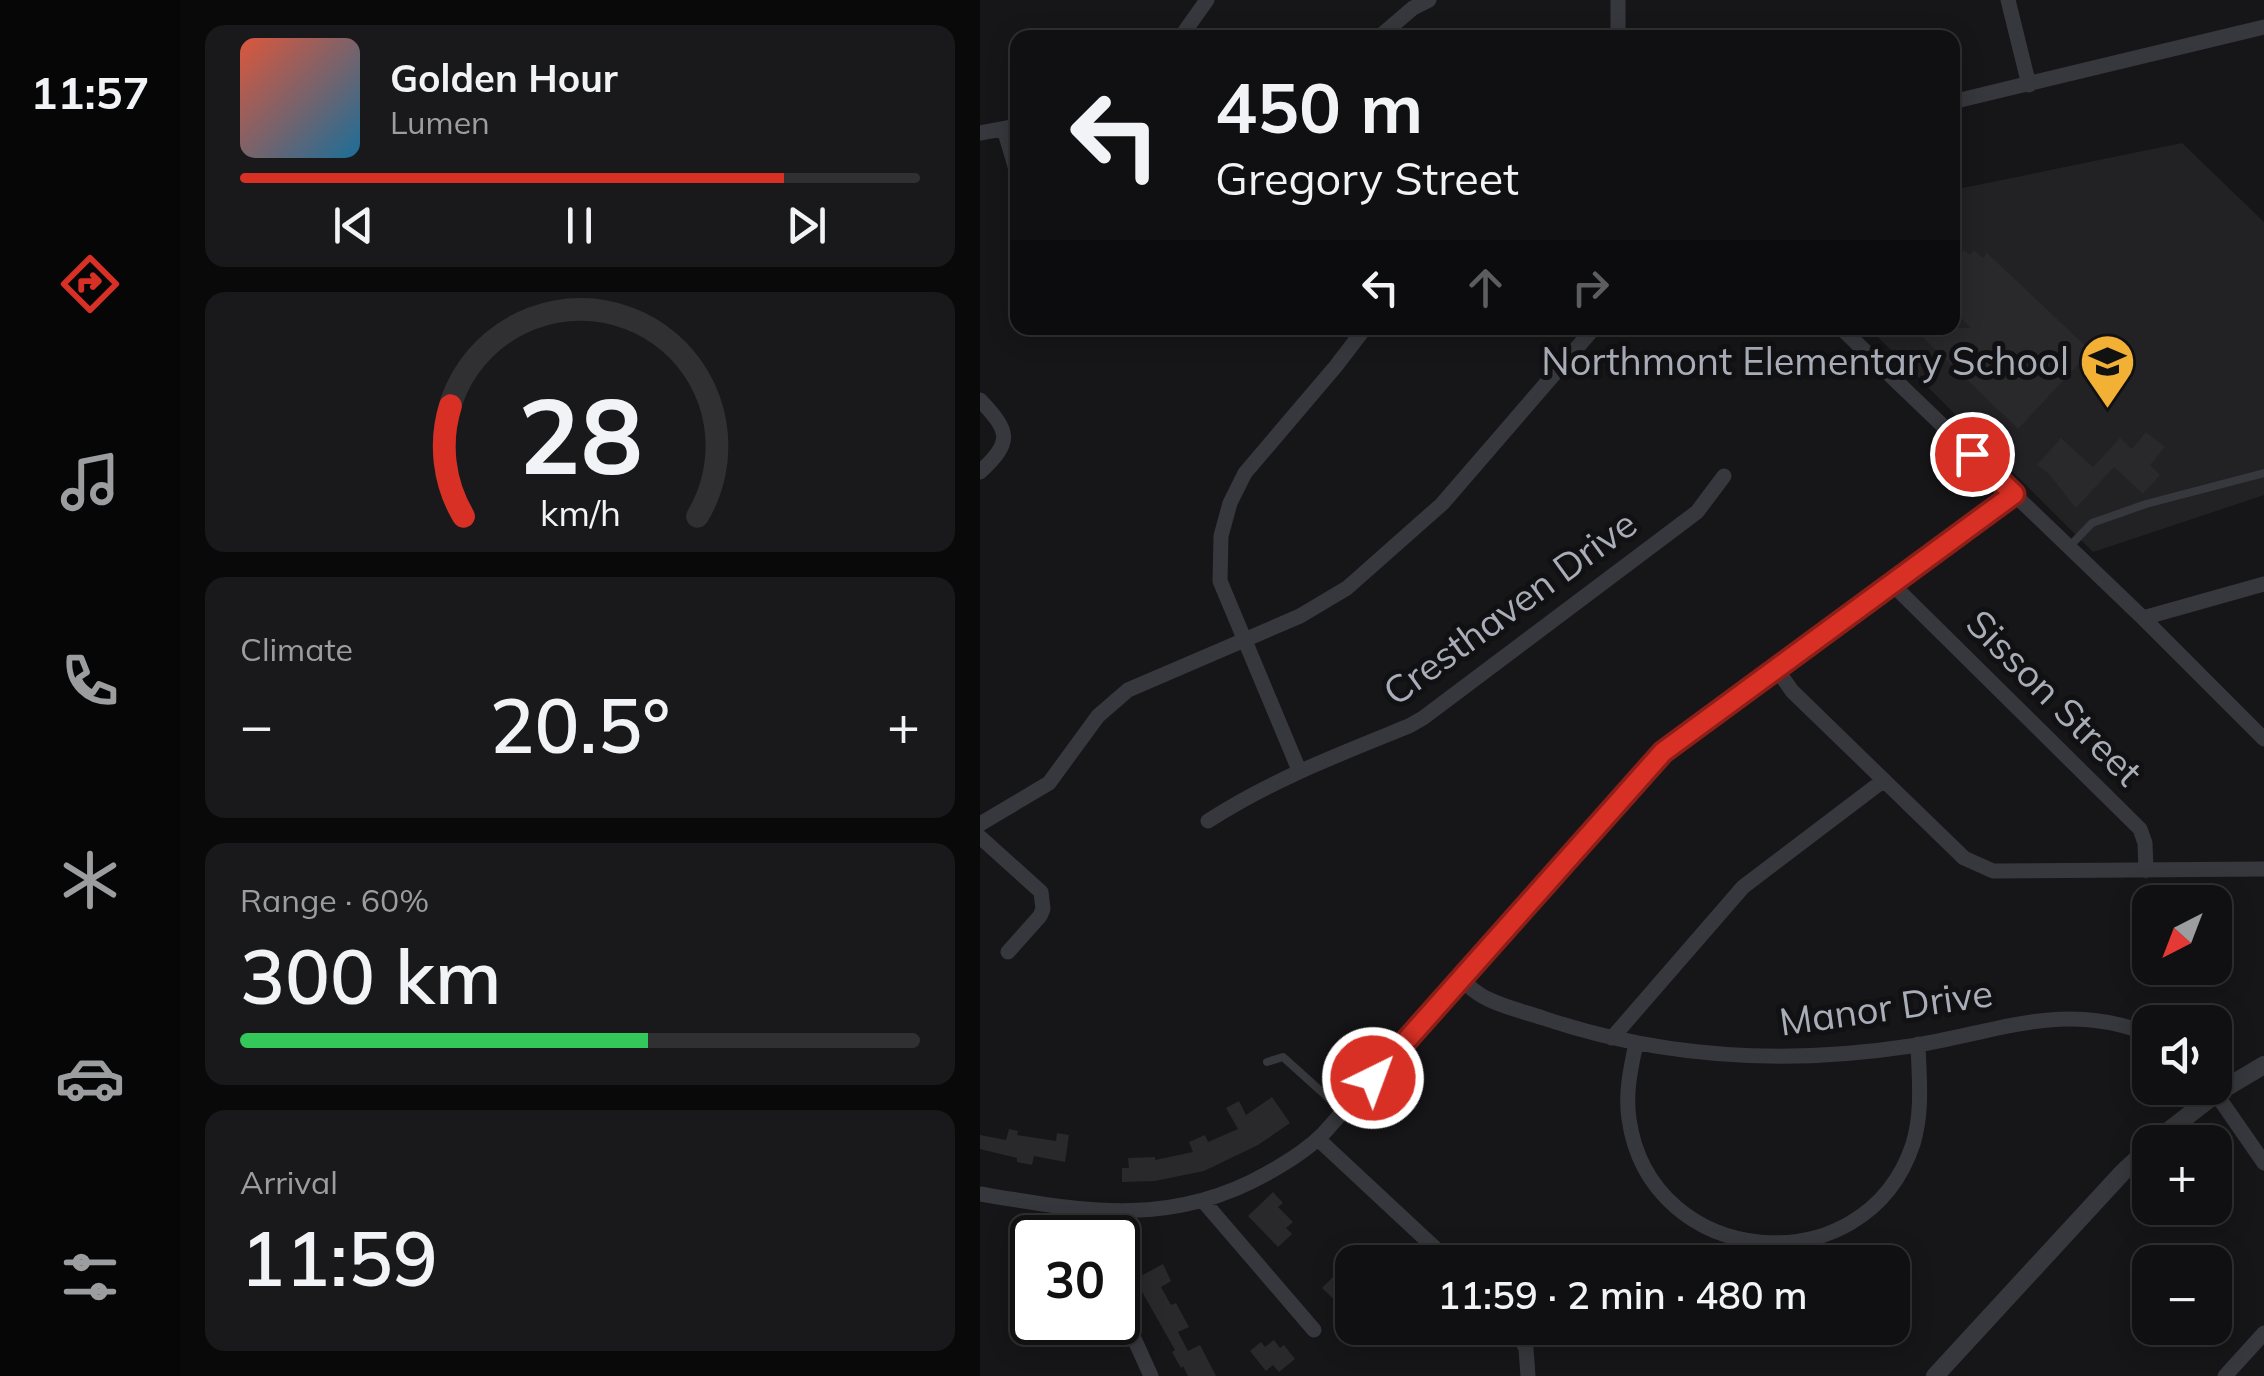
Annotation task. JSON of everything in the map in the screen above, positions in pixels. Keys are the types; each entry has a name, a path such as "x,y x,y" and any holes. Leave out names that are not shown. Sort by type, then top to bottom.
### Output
{"street":[{"path":"1186,30 1207,0"},
{"path":"1387,30 1429,0"},
{"path":"1618,0 1618,30"},
{"path":"2008,0 2029,85"},
{"path":"1960,100 2264,27"},
{"path":"980,134 1010,128"},
{"path":"1299,770 1220,581 1221,536 1230,503 1246,473 1360,335"},
{"path":"980,824 1050,783 1098,716 1116,698 1140,683 1313,610 1346,588 1442,504 1588,335"},
{"path":"1848,335 2263,737"},
{"path":"980,400 1004,433 1004,445 980,472"},
{"name":"Cresthaven Drive","path":"1208,821 1299,770 1424,718 1697,512 1724,476"},
{"path":"980,1194 1072,1209 1133,1212 1204,1202 1236,1191 1292,1159 1318,1139 1663,752 2014,494"},
{"name":"Sisson Street","path":"1891,582 2140,829 2146,871"},
{"path":"2143,618 2264,584"},
{"path":"1776,668 1792,692 1964,858 1982,868 2264,869"},
{"path":"1612,1038 1743,886 1884,780"},
{"path":"980,837 1041,892 1044,908 1040,916 1008,952"},
{"name":"Manor Drive","path":"1462,980 1484,998 1558,1023 1612,1038 1727,1056 1814,1057 2069,1018 2118,1022 2132,1028"},
{"path":"1636,1042 1628,1084 1628,1116 1636,1148 1651,1177 1696,1222 1728,1236 1776,1244 1808,1240 1838,1229 1866,1212 1888,1189 1905,1162 1916,1131 1920,1099 1918,1044"},
{"path":"2232,1081 2264,1066"},
{"path":"2174,1125 2197,1105"},
{"path":"2224,1105 2264,1164"},
{"path":"1318,1139 1432,1245"},
{"path":"1935,1376 2132,1163"},
{"path":"1204,1202 1314,1330"},
{"path":"1072,1209 1075,1215"},
{"path":"2225,1376 2264,1333"},
{"path":"1137,1345 1151,1376"},
{"path":"1524,1345 1528,1376"}],"lane":[{"path":"2068,548 2092,524 2146,504 2264,473"},
{"path":"1267,1062 1283,1056 1343,1111"}],"shaded area":[{"name":"Northmont Elementary School","path":"2182,143 2264,222 2264,495 2093,552 1876,335 1960,335 1960,189"}],"building":[{"path":"1964,250 1970,255 1974,250 1983,258 1987,253 2091,351 2018,429 1920,335 1960,335 1960,328 1971,328 1960,317 1960,254"},
{"path":"2146,432 2165,447 2150,465 2160,475 2143,494 2114,467 2076,508 2037,465 2061,438 2093,467 2120,438 2132,449"},
{"path":"1272,1097 1290,1123 1258,1145 1204,1171 1155,1181 1122,1182 1122,1168 1129,1168 1128,1158 1155,1160 1193,1152 1189,1142 1205,1135 1208,1142 1238,1129 1226,1108 1239,1101 1246,1115"},
{"path":"1009,1129 1018,1131 1017,1135 1056,1141 1057,1133 1069,1135 1065,1162 1034,1156 1032,1165 980,1149 980,1135 1006,1140"},
{"path":"1273,1192 1283,1203 1278,1207 1293,1222 1286,1228 1292,1234 1278,1247 1248,1216"},
{"path":"1163,1264 1171,1281 1161,1287 1171,1305 1176,1303 1189,1327 1178,1332 1188,1351 1200,1345 1216,1376 1188,1376 1181,1368 1140,1288 1140,1276"},
{"path":"1335,1275 1335,1300 1322,1288"},
{"path":"1274,1340 1280,1348 1284,1345 1295,1359 1279,1372 1273,1365 1266,1371 1250,1351 1261,1342 1265,1347"}],"place":[{"name":"Northmont Elementary School","path":"2108,411"}],"route":[{"path":"1373,1078 1663,752 2014,494 1972,454"}]}
